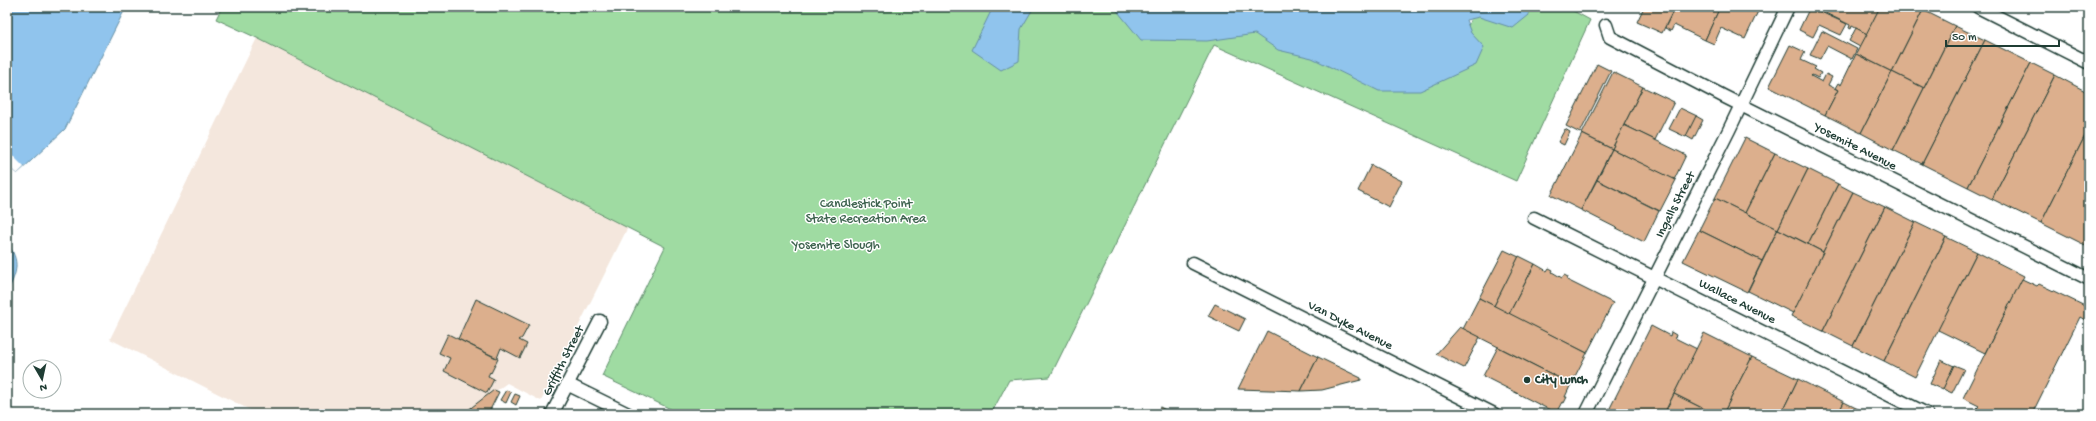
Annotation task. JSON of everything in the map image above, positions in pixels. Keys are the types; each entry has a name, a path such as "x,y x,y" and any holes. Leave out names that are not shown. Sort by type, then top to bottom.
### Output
{"street":[{"name":"Ingalls Street","path":"1586,414 1655,278 1788,7"},
{"path":"1978,7 2089,63"},
{"name":"Yosemite Avenue","path":"1606,25 1610,37 1740,105 2089,279"},
{"name":"Wallace Avenue","path":"1534,218 1927,414"},
{"name":"Van Dyke Avenue","path":"1193,263 1494,414"},
{"name":"Griffith Street","path":"552,414 600,321"},
{"path":"567,384 628,414"}],"shaded area":[{"path":"257,38 628,227 541,401 507,383 465,414 258,414 110,339"}],"green space":[{"name":"Candlestick Point State Recreation Area","path":"222,7 1177,7 1464,37 1475,7 1566,7 1590,20 1516,181 1214,45 1050,377 1009,380 991,414 681,414 602,376 665,247 257,38 216,19"}],"water":[{"path":"7,7 126,7 65,129 17,174 7,165"},
{"path":"993,7 1034,7 1021,29 1019,61 1001,70 972,50"},
{"path":"1114,7 1528,7 1529,15 1513,28 1479,17 1466,20 1471,33 1484,47 1476,65 1420,91 1379,91 1312,58 1278,50 1255,34 1207,41 1141,40"},
{"path":"7,243 16,261 16,267 13,279 7,292"}],"pier":[{"path":"7,150 24,167 17,174 7,165"}],"building":[{"path":"1644,7 1675,7 1662,33 1637,22"},
{"path":"1675,7 1720,7 1705,40 1674,25 1671,31 1665,28"},
{"path":"1720,7 1760,7 1745,39 1721,28 1714,44 1705,40"},
{"path":"1810,7 1847,24 1841,35 1819,25 1813,37 1799,30"},
{"path":"1813,7 1880,7 1867,34 1852,26 1851,29 1849,28 1850,25"},
{"path":"1880,7 1918,7 1923,10 1892,72 1856,54"},
{"path":"1923,10 1955,26 1924,88 1892,72"},
{"path":"1955,26 1985,40 1922,164 1893,150"},
{"path":"1856,28 1867,34 1860,47 1849,41"},
{"path":"1822,31 1857,49 1852,59 1827,46 1820,59 1810,55"},
{"path":"1985,40 2031,63 1968,187 1922,164"},
{"path":"1790,45 1805,52 1801,60 1816,67 1814,69 1821,73 1818,78 1812,75 1811,76 1822,82 1826,74 1832,77 1828,85 1838,90 1825,115 1769,87"},
{"path":"1856,54 1892,72 1861,133 1825,115 1838,90 1835,88 1838,83 1841,85"},
{"path":"2031,63 2055,75 1992,199 1968,187"},
{"path":"1597,64 1611,71 1580,133 1566,126"},
{"path":"1613,72 1643,87 1612,149 1582,134"},
{"path":"1892,72 1924,88 1893,150 1861,133"},
{"path":"2055,75 2089,93 2089,128 2041,223 1992,199"},
{"path":"1643,87 1674,102 1655,140 1624,125"},
{"path":"1680,108 1697,116 1686,137 1669,129"},
{"path":"1696,116 1703,120 1693,140 1686,136"},
{"path":"1624,125 1686,155 1674,180 1612,149"},
{"path":"2089,128 2089,247 2041,223"},
{"path":"1565,129 1570,132 1564,145 1558,142"},
{"path":"1582,134 1612,149 1581,210 1551,195"},
{"path":"1745,138 1775,153 1745,213 1715,198"},
{"path":"1612,149 1676,180 1660,211 1597,180"},
{"path":"1775,153 1808,169 1778,229 1745,213"},
{"path":"1371,165 1402,181 1389,207 1358,191"},
{"path":"1808,169 1838,184 1808,244 1778,229"},
{"path":"1597,180 1659,211 1644,242 1581,210"},
{"path":"1838,184 1853,192 1823,252 1808,244"},
{"path":"1853,192 1885,207 1823,331 1791,316"},
{"path":"1715,198 1778,229 1762,261 1699,230"},
{"path":"1885,207 1915,222 1853,346 1823,331"},
{"path":"1915,222 1946,237 1884,361 1853,346"},
{"path":"1778,229 1823,252 1793,313 1748,291"},
{"path":"1699,230 1762,261 1747,292 1683,261"},
{"path":"1946,237 1977,252 1915,377 1884,361"},
{"path":"1504,250 1519,257 1494,306 1479,298"},
{"path":"1977,252 2024,276 1985,353 1938,330"},
{"path":"1519,256 1535,264 1509,314 1494,306"},
{"path":"1535,264 1547,271 1549,268 1553,270 1552,272 1562,278 1564,275 1568,277 1567,280 1613,303 1587,353 1509,314"},
{"path":"2022,279 2037,286 2039,284 2089,308 2089,313 2085,320 2080,317 2032,414 1988,414 1977,408 1979,406 1963,398"},
{"path":"1479,298 1587,353 1571,384 1463,329"},
{"path":"476,299 529,325 522,338 519,340 527,344 520,358 501,348 497,358 458,339"},
{"path":"1215,304 1245,319 1239,331 1208,316"},
{"path":"1651,326 1670,336 1671,332 1676,335 1675,338 1697,349 1664,414 1607,414"},
{"path":"1460,327 1480,337 1464,368 1436,354"},
{"path":"1267,331 1318,357 1301,391 1238,389"},
{"path":"1704,333 1752,357 1723,414 1714,414 1674,394"},
{"path":"448,334 498,359 488,376 494,379 487,393 444,371 450,358 439,353"},
{"name":"City Lunch","path":"1498,347 1571,384 1564,403 1562,402 1556,413 1483,376"},
{"path":"1318,357 1361,378 1361,380 1322,390 1301,391"},
{"path":"1752,357 1798,379 1781,414 1723,414"},
{"path":"1941,360 1954,366 1943,390 1930,384"},
{"path":"1954,365 1964,369 1952,393 1943,389"},
{"path":"1798,379 1844,402 1838,414 1781,414"},
{"path":"494,390 499,392 488,414 463,414"},
{"path":"506,390 511,392 506,403 500,400"},
{"path":"515,394 520,396 516,405 511,402"},
{"path":"1674,394 1714,414 1664,414"},
{"path":"1844,402 1868,414 1838,414"},
{"path":"1160,407 1173,414 1157,414"},
{"path":"991,410 1000,414 989,414"},
{"path":"1197,410 1204,414 1195,414"}],"place":[{"name":"City Lunch","path":"1527,380"}],"park label":[{"name":"Yosemite Slough","path":"836,245"}]}
